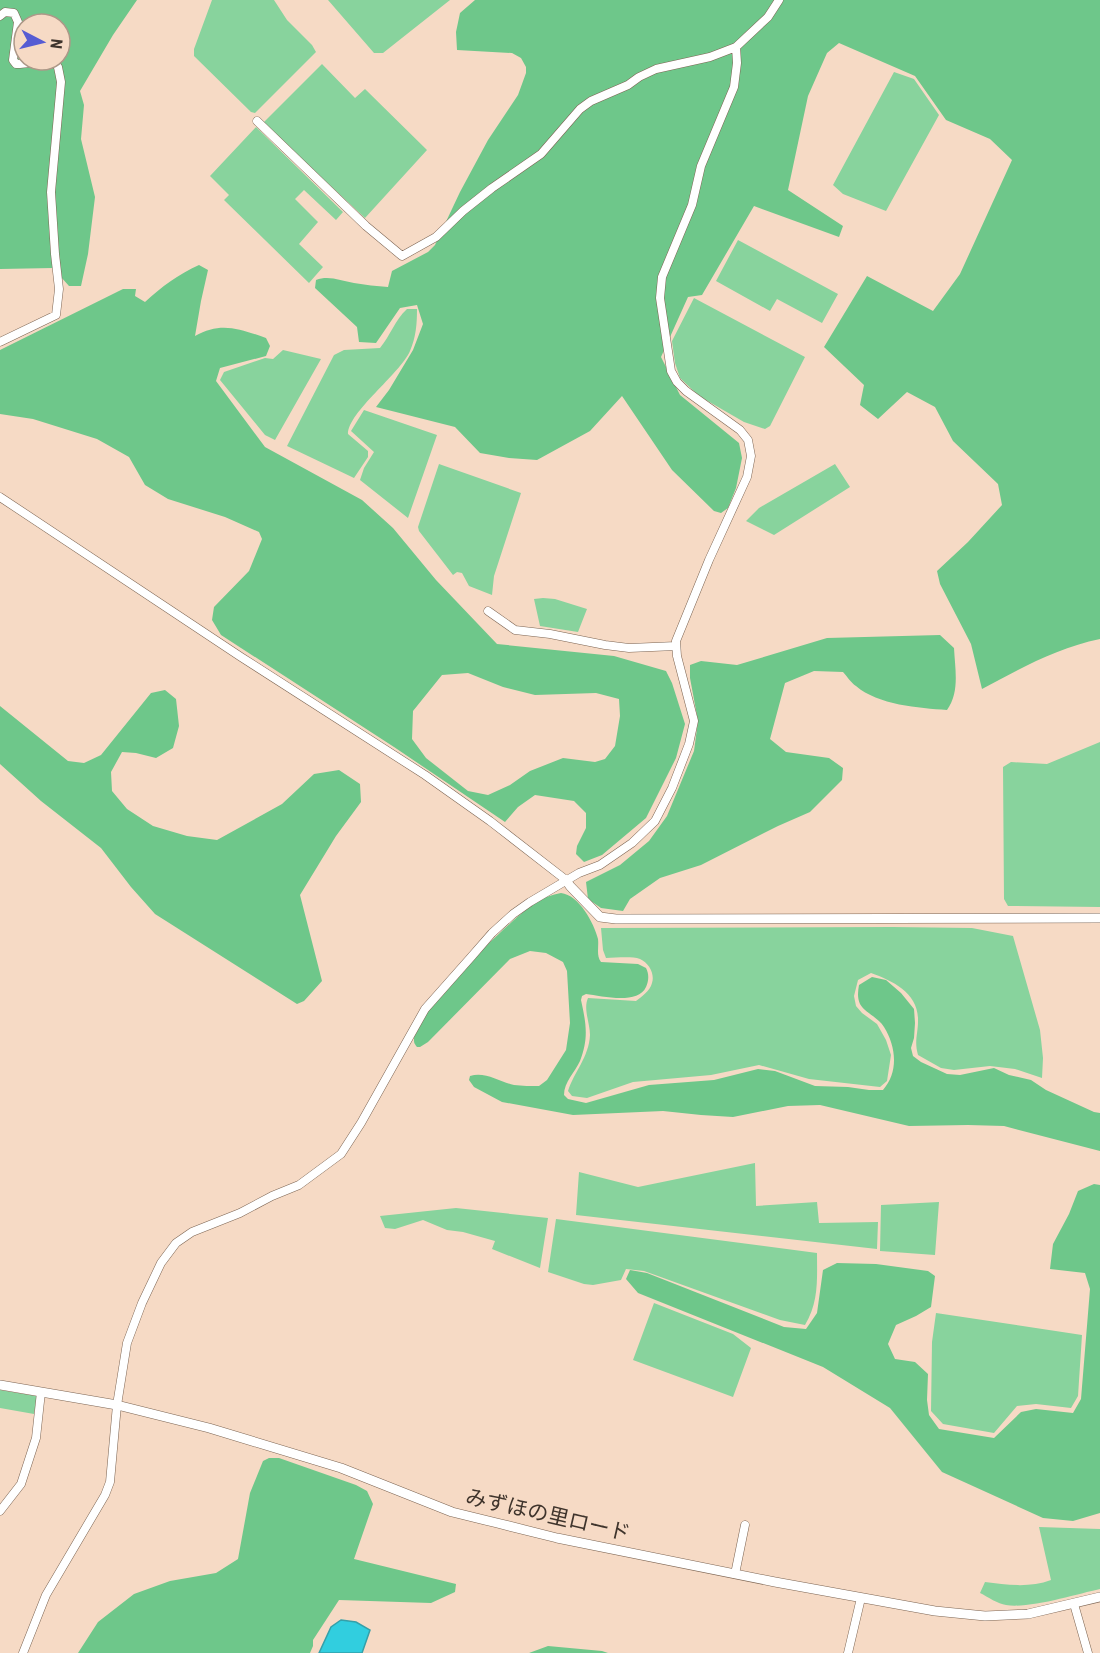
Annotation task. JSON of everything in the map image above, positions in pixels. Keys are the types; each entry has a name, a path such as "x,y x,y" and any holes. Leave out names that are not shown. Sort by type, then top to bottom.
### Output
{"street":[{"path":"256,121 366,226 402,256 435,237 478,200 541,154 580,109 591,101 628,85 656,69 710,57 736,47 768,17 779,0"},
{"path":"0,16 5,12 14,13 18,22 13,60 16,64 52,60 58,67 61,82 51,192 59,289 56,315 0,342"},
{"path":"23,1653 46,1595 105,1495 110,1482 117,1405 127,1343 142,1303 161,1263 176,1243 192,1232 240,1213 299,1185 341,1154 425,1009 492,933 513,914 566,880 600,865 632,843 655,821 672,788 689,744 694,721 677,656 676,641 709,560 747,477 751,456 748,440 740,430 677,382 671,371 660,298 662,277 692,205 701,166 734,87 736,47"},
{"path":"0,497 250,664 425,775 490,821 566,880 600,917 616,919 1100,918"},
{"path":"488,611 515,630 629,648 676,646"},
{"name":"みずほの里ロード","path":"0,1385 117,1405 209,1428 341,1468 452,1512 557,1538 735,1574 935,1611 985,1616 1028,1614 1100,1597"},
{"path":"0,1511 21,1484 36,1438 41,1392"},
{"path":"735,1574 745,1525"},
{"path":"848,1653 861,1598"},
{"path":"1074,1604 1088,1653"}],"green space":[{"path":"0,0 137,0 80,91 84,105 81,139 95,197 88,254 81,286 69,286 53,268 0,269"},
{"path":"212,0 274,0 287,20 316,52 255,113 251,112 194,56 194,49"},
{"path":"328,0 450,0 383,53 374,53"},
{"path":"475,0 1100,0 1100,639 1054,654 982,689 971,644 940,584 937,571 1002,505 998,484 953,441 935,407 907,392 878,419 860,405 864,385 824,347 867,276 933,311 960,274 1012,160 990,139 946,120 915,76 839,43 827,53 808,96 788,190 843,226 839,237 754,206 702,295 688,297 661,357 680,395 739,443 742,458 736,488 728,508 721,513 714,511 672,470 622,396 590,431 537,460 480,453 455,427 376,407 413,350 423,324 417,305 400,308 376,343 359,342 357,327 315,288 316,280 330,278 388,287 392,271 428,252 435,245 488,140 518,95 526,73 526,67 521,58 512,53 457,50 456,32 460,13"},
{"path":"322,64 355,98 365,89 427,150 365,218 263,123"},
{"path":"894,72 914,79 939,115 886,211 843,194 833,185"},
{"path":"256,127 343,212 336,220 304,190 295,199 318,222 299,244 323,267 309,283 224,200 229,195 210,176"},
{"path":"738,240 838,294 822,323 777,299 770,311 716,281"},
{"path":"199,265 208,270 195,336 204,331 230,328 266,338 270,346 266,356 220,368 216,381 265,447 362,500 393,528 436,580 497,644 614,656 666,671 685,724 676,758 646,818 602,855 584,862 576,854 577,846 586,828 586,813 574,801 535,795 518,807 505,822 221,635 212,620 214,607 249,571 262,539 259,532 225,517 168,499 145,485 129,457 97,439 33,419 0,414 0,350 123,289 136,289 135,296 145,302 170,281","holes":["468,673 503,687 535,695 596,693 619,699 620,716 615,746 605,759 595,762 563,758 530,771 510,785 488,795 468,791 426,758 412,739 413,711 442,675"]},
{"path":"694,298 805,357 770,426 765,429 744,422 699,396 680,378 672,341"},
{"path":"407,309 417,309 416,330 410,351 350,425 348,434 368,451 368,457 354,478 287,446 334,355 344,350 380,348"},
{"path":"283,350 321,359 275,440 265,435 220,380 224,372 265,358 273,359"},
{"path":"364,410 437,435 408,518 360,480 374,452 351,431"},
{"path":"439,464 521,493 494,576 492,595 469,586 462,573 457,572 453,575 419,531 418,527"},
{"path":"835,464 850,487 774,535 746,521 759,508"},
{"path":"534,599 555,599 587,609 578,632 540,626"},
{"path":"940,635 954,648 955,688 947,710 899,704 876,697 854,685 843,672 814,671 785,683 770,739 786,752 829,758 843,768 842,780 810,812 701,865 660,878 630,899 623,911 601,908 588,899 586,882 620,865 649,841 667,816 694,751 698,721 690,678 690,665 701,661 737,665 827,638"},
{"path":"165,690 176,699 179,726 173,748 156,758 122,752 111,772 112,791 127,809 153,826 187,836 217,840 282,804 314,774 339,770 360,784 361,802 336,836 300,895 322,981 304,1001 297,1004 155,914 101,848 41,801 0,764 0,706 68,761 84,763 101,755 151,693"},
{"path":"1100,742 1100,907 1008,906 1004,899 1003,767 1011,762 1047,764"},
{"path":"561,893 574,899 585,911 598,939 598,954 601,962 638,964 646,968 648,973 646,987 636,996 619,998 586,994 582,996 586,1030 585,1045 580,1061 566,1086 564,1095 568,1099 586,1103 649,1085 714,1080 758,1069 775,1071 815,1086 883,1090 894,1067 891,1042 884,1027 862,1007 858,996 859,985 872,977 886,980 914,1009 914,1038 911,1048 913,1056 947,1074 960,1075 994,1068 1009,1075 1031,1080 1046,1090 1100,1113 1100,1151 1004,1126 909,1126 820,1105 788,1106 733,1117 663,1111 573,1115 502,1102 474,1087 469,1080 470,1076 487,1076 523,1086 539,1086 547,1080 566,1050 570,1023 567,971 563,962 546,953 530,951 510,959 428,1042 417,1047 414,1038 419,1025 431,1007 487,945 536,902"},
{"path":"601,928 972,928 1013,936 1040,1030 1043,1058 1042,1078 1015,1069 990,1066 954,1070 941,1068 918,1055 916,1042 918,1021 914,1003 896,984 871,973 858,980 854,996 856,1006 877,1024 891,1055 887,1081 880,1087 809,1079 759,1065 711,1075 633,1082 587,1098 572,1096 568,1091 589,1043 590,1030 586,1007 588,998 636,1001 645,994 653,980 650,969 640,959 606,958"},
{"path":"755,1163 756,1206 817,1202 819,1223 878,1222 877,1249 576,1215 579,1172 638,1187"},
{"path":"1094,1184 1100,1185 1100,1513 1073,1521 1043,1518 942,1472 890,1408 823,1367 638,1293 626,1279 630,1270 647,1273 784,1327 806,1329 817,1313 823,1270 837,1263 876,1264 928,1271 935,1276 931,1307 896,1325 888,1344 895,1359 915,1362 928,1374 929,1415 939,1429 994,1438 1021,1412 1036,1409 1073,1413 1081,1399 1090,1289 1085,1273 1050,1269 1053,1244 1078,1191"},
{"path":"939,1202 935,1255 880,1251 881,1205"},
{"path":"456,1208 548,1218 540,1268 492,1249 495,1241 447,1230 423,1220 395,1229 385,1228 380,1216"},
{"path":"556,1219 817,1253 813,1308 805,1325 780,1320 644,1271 626,1269 621,1280 593,1285 548,1272"},
{"path":"654,1303 733,1334 751,1348 733,1397 633,1360"},
{"path":"936,1313 1082,1335 1078,1396 1071,1408 1036,1404 1017,1406 994,1433 943,1424 931,1411 932,1342"},
{"path":"0,1390 37,1396 34,1414 0,1408"},
{"path":"269,1458 279,1458 367,1491 373,1504 354,1559 456,1584 455,1592 431,1603 339,1600 313,1640 310,1653 78,1653 98,1622 134,1594 170,1581 216,1573 238,1559 250,1493 263,1461"},
{"path":"1039,1527 1100,1529 1100,1589 1040,1603 1016,1606 1000,1603 980,1593 985,1582 1027,1585 1051,1580"},
{"path":"548,1646 602,1651 608,1653 529,1653"}],"water":[{"path":"341,1620 356,1622 370,1630 362,1653 319,1653 331,1627"}]}
